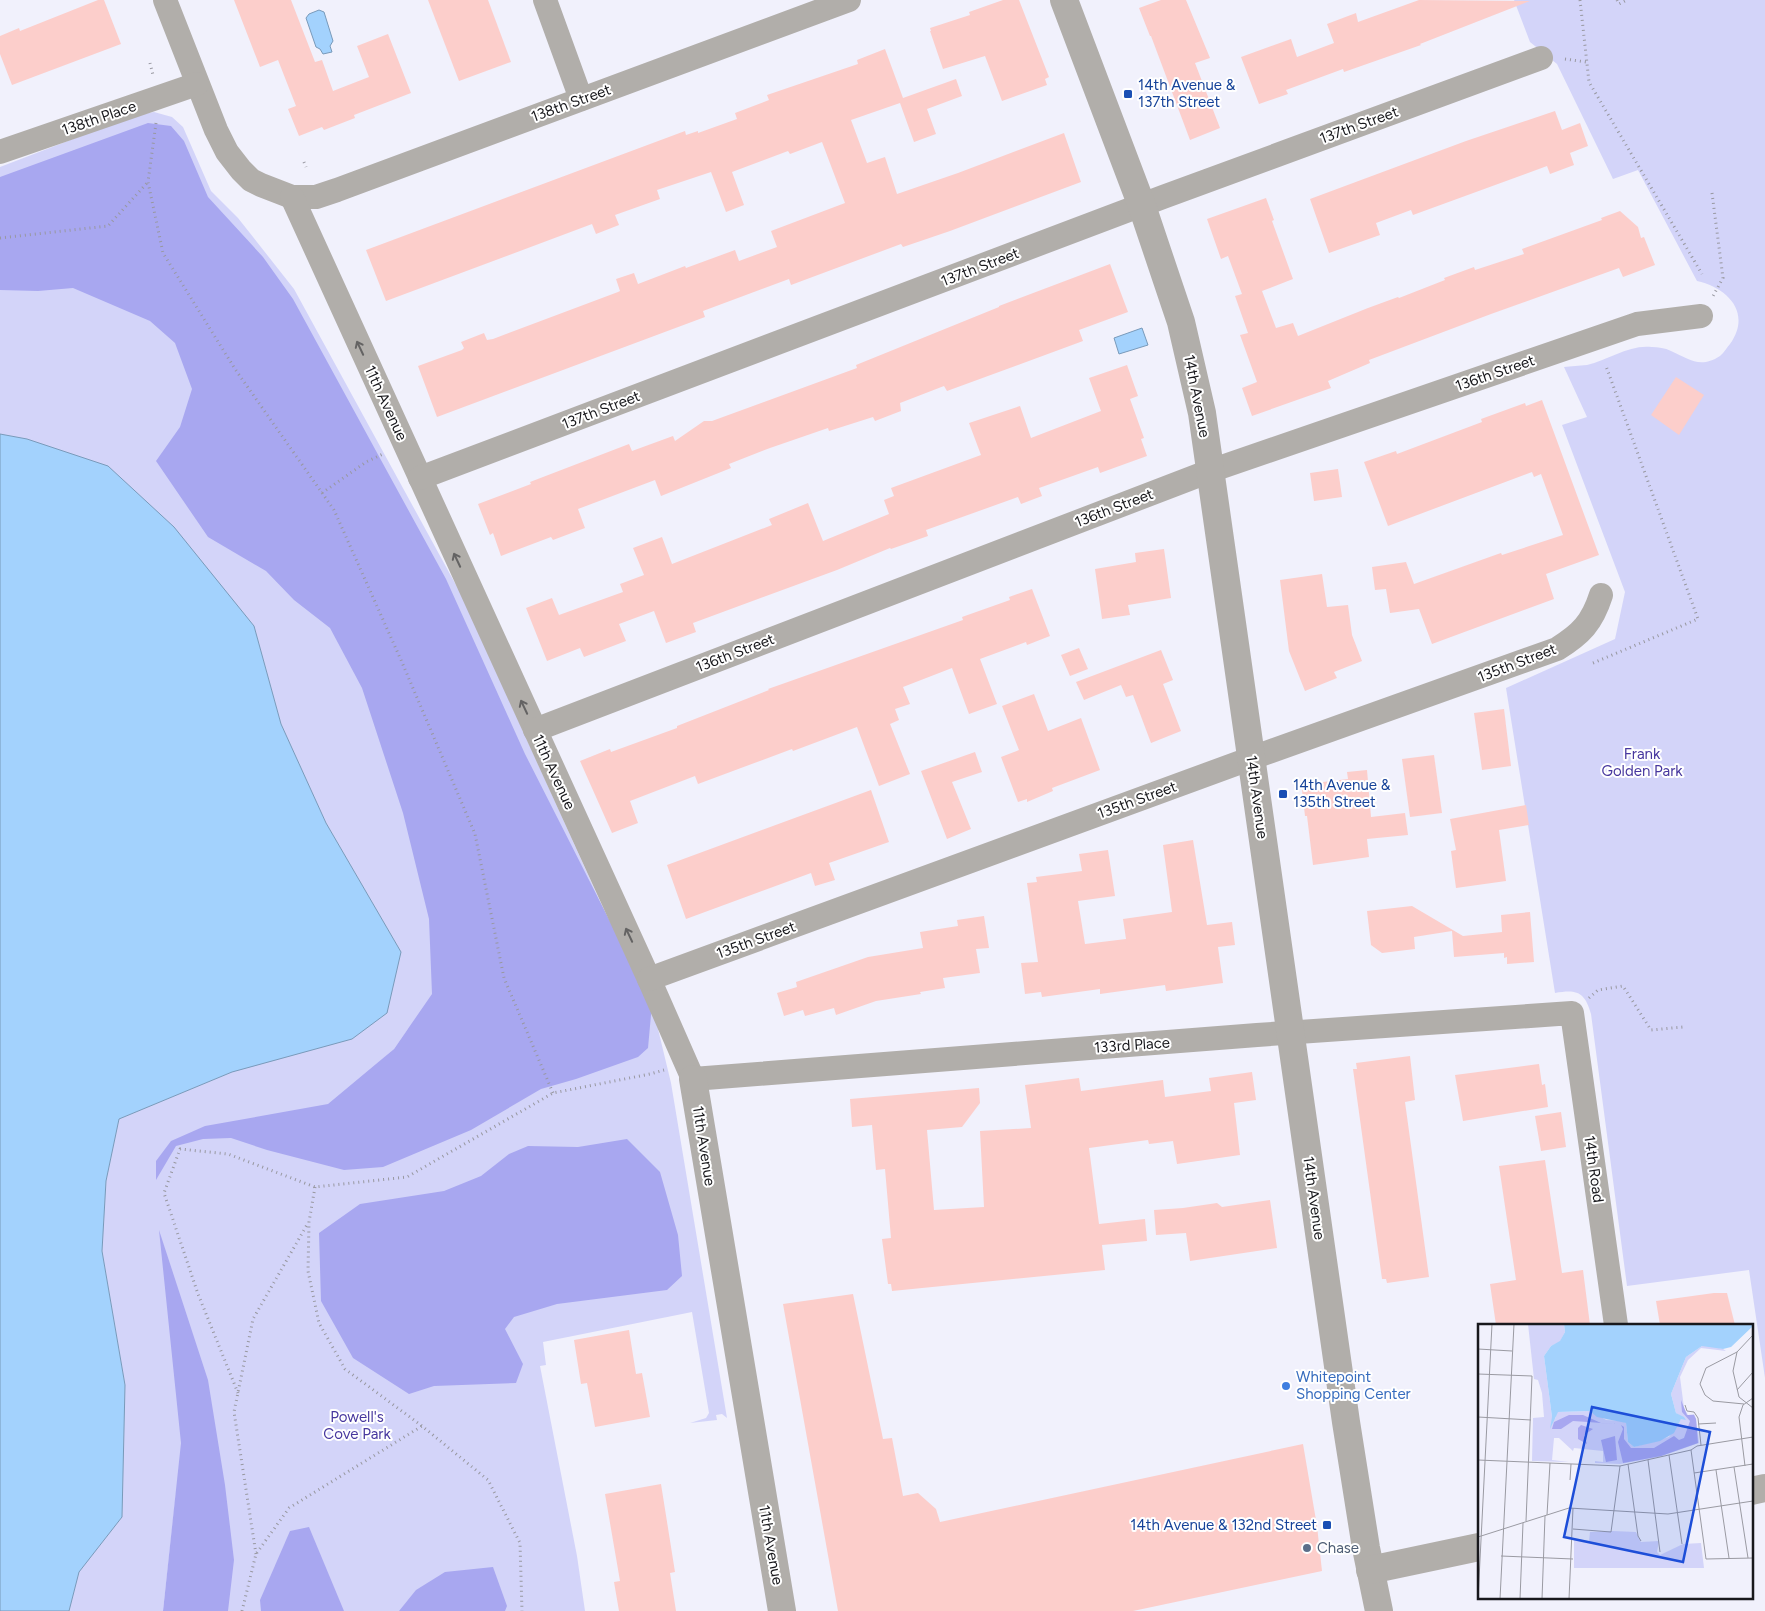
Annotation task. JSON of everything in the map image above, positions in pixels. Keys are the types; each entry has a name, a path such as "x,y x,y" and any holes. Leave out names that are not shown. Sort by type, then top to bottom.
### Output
{"street":[{"path":"166,0 197,84 223,145 241,170 251,180 292,197"},
{"path":"545,0 581,99"},
{"name":"138th Street","path":"292,197 316,196 336,190 849,0"},
{"name":"14th Avenue","path":"1064,0 1142,206 1181,322 1202,412 1346,1422 1370,1570 1379,1611"},
{"name":"137th Street","path":"420,478 1541,58"},
{"name":"138th Place","path":"0,152 197,84"},
{"name":"11th Avenue","path":"292,197 690,1071 782,1611"},
{"name":"136th Street","path":"535,730 1210,471 1637,324 1702,316"},
{"name":"135th Street","path":"649,979 1252,758 1557,649 1576,638 1587,626 1597,610 1602,595"},
{"name":"133rd Place","path":"690,1071 1290,1032 1579,1007"},
{"name":"14th Road","path":"1579,1007 1616,1324"},
{"path":"1752,1491 1765,1488"},
{"path":"1370,1570 1478,1547"}],"path":[{"path":"1580,0 1589,82 1702,274"},
{"path":"1617,0 1619,4 1626,0"},
{"path":"150,63 160,97 148,182 163,254 234,369 334,510 401,660 475,834 504,978 553,1093"},
{"path":"304,162 306,168"},
{"path":"0,238 108,226 148,182"},
{"path":"1712,193 1724,278"},
{"path":"1593,663 1698,619 1606,366"},
{"path":"322,493 366,462 404,444"},
{"path":"1579,1007 1598,990 1623,986 1651,1030 1683,1027"},
{"path":"238,1393 198,1294 164,1193 180,1150 228,1154 315,1187 407,1177 553,1093 650,1074 690,1071"},
{"path":"315,1187 309,1222 308,1271 319,1323 345,1369 422,1426 488,1480 520,1543 522,1611"},
{"path":"256,1554 234,1412 254,1319 309,1222"},
{"path":"242,1611 256,1554 289,1508 422,1426"}],"green space":[{"name":"Frank Golden Park","path":"1514,0 1765,0 1765,1378 1749,1270 1627,1286 1591,1014 1586,1001 1579,994 1574,992 1555,993 1506,688 1615,639 1625,592 1562,425 1587,417 1564,367 1595,363 1627,350 1644,347 1664,348 1689,360 1706,362 1713,360 1723,353 1736,333 1737,312 1727,296 1718,289 1697,281 1638,170 1613,179 1557,64 1530,42"},
{"name":"Powell's Cove Park","path":"154,112 172,117 183,127 211,191 238,218 294,289 462,596 651,1014 652,1004 671,1083 727,1418 722,1414 716,1415 717,1420 690,1423 706,1418 709,1413 692,1312 543,1342 546,1365 540,1366 577,1556 585,1611 183,1611 176,1493 163,1611 69,1611 78,1572 122,1517 125,1385 102,1251 106,1181 119,1119 232,1072 401,952 326,823 281,724 254,626 108,467 27,440 0,434 0,167 133,116","holes":["408,1029 399,1074 368,1072 394,1049"]}],"shaded area":[{"path":"319,10 324,12 333,41 330,46 332,52 323,54 316,47 306,18 309,14"},
{"path":"148,123 171,126 184,141 208,197 263,257 293,299 446,579 525,754 652,1004 648,1048 638,1057 541,1089 471,1130 383,1167 344,1170 267,1150 231,1138 203,1139 176,1146 156,1180 156,1161 171,1141 205,1126 328,1104 394,1049 432,994 429,919 403,813 362,688 330,628 294,600 266,571 208,537 156,461 180,427 192,389 175,343 150,321 73,288 38,291 0,290 0,177"},
{"path":"1142,328 1148,345 1119,354 1114,338"},
{"path":"0,434 27,439 108,466 174,527 254,626 281,724 326,823 401,952 387,1013 352,1039 232,1072 119,1119 106,1181 102,1251 125,1385 122,1517 79,1572 69,1611 0,1611"},
{"path":"627,1139 660,1172 678,1235 682,1276 667,1290 557,1304 514,1317 505,1329 523,1364 516,1383 434,1386 409,1394 353,1358 321,1301 319,1233 360,1204 444,1191 481,1176 509,1154 528,1146 578,1147"},
{"path":"159,1230 208,1380 225,1485 234,1560 228,1611 163,1611 181,1443"},
{"path":"309,1527 344,1611 261,1611 260,1600 290,1531"},
{"path":"493,1567 507,1606 505,1611 399,1611 416,1590 445,1572"}],"building":[{"path":"98,0 104,0 121,44 12,85 0,54 0,36 19,28 20,31"},
{"path":"234,0 291,0 315,62 322,60 333,91 369,77 357,46 388,34 411,93 354,115 355,118 324,130 322,127 299,136 288,109 296,106 278,60 260,67"},
{"path":"428,0 488,0 511,62 459,81"},
{"path":"1003,0 1019,0 1049,77 1045,79 1047,85 1002,101 985,56 943,69 930,28 970,15 969,12"},
{"path":"1161,0 1186,0 1210,58 1195,63 1220,128 1190,140 1139,8"},
{"path":"1419,0 1530,1 1421,45 1344,72 1343,69 1286,90 1288,94 1259,104 1241,57 1291,39 1297,57 1334,43 1327,24 1356,13 1358,22"},
{"path":"885,49 903,98 956,79 962,96 927,109 936,134 914,142 900,103 851,120 867,163 885,157 897,194 1064,133 1081,182 950,231 903,247 901,244 791,285 789,279 703,311 705,317 437,417 418,366 462,350 464,348 461,342 484,333 487,340 493,339 618,292 620,291 616,279 634,273 638,284 735,250 739,261 777,247 771,231 845,203 822,142 790,154 788,151 732,172 744,205 726,212 711,172 657,190 660,199 615,215 619,225 596,234 592,224 386,301 366,250 685,131 686,135 698,131 698,133 737,119 735,113 769,100 767,95 858,64 857,60"},
{"path":"1555,111 1562,130 1580,123 1588,146 1570,153 1574,165 1550,174 1547,166 1413,215 1411,210 1376,223 1380,235 1329,253 1310,199 1466,141"},
{"path":"1266,198 1274,220 1272,221 1293,279 1262,291 1276,328 1293,323 1298,336 1445,280 1444,278 1474,267 1475,270 1524,254 1522,249 1602,220 1601,218 1620,211 1638,227 1641,238 1644,237 1655,265 1623,277 1619,268 1491,314 1369,360 1370,363 1328,381 1331,388 1252,416 1242,388 1257,382 1240,335 1248,333 1235,296 1242,294 1228,256 1221,259 1207,219"},
{"path":"1110,264 1128,312 1079,330 1083,341 947,391 944,386 900,403 901,411 875,421 873,417 829,431 828,428 770,448 729,464 731,468 661,496 655,480 578,509 585,528 553,540 551,537 501,556 493,533 490,535 478,504 629,444 632,451 673,436 675,441 704,421 712,421 857,368 856,365 999,306"},
{"path":"1127,365 1138,396 1130,399 1144,438 1141,439 1147,456 1100,473 1098,467 1039,488 1042,496 1021,504 1018,497 926,530 928,536 890,548 837,570 693,623 696,632 666,643 654,611 619,624 626,641 584,657 580,648 547,661 526,608 552,598 559,615 623,592 620,584 644,575 633,548 662,537 672,564 772,525 769,519 808,503 823,541 889,514 884,500 894,496 891,488 981,455 969,423 1020,406 1031,438 1101,411 1089,378"},
{"path":"1676,377 1704,395 1679,435 1651,415"},
{"path":"1542,400 1599,555 1546,574 1554,599 1432,644 1419,609 1390,613 1386,589 1375,590 1372,567 1406,562 1414,584 1501,553 1502,555 1563,535 1541,474 1534,477 1532,472 1388,526 1364,462 1396,451 1397,454 1482,422 1481,419 1525,403 1526,406"},
{"path":"1338,469 1342,497 1314,501 1310,473"},
{"path":"1164,549 1171,598 1128,605 1130,615 1102,619 1095,569 1136,562 1135,553"},
{"path":"1322,574 1327,607 1348,605 1352,635 1362,661 1334,672 1337,678 1305,691 1289,651 1280,580"},
{"path":"1032,589 1050,636 1027,645 1026,642 980,659 997,704 969,714 952,668 903,687 910,704 895,709 899,720 890,724 910,774 879,786 857,727 698,784 695,776 630,801 638,823 612,833 580,761 610,749 611,752 677,728 677,726 768,689 963,620 962,617 1010,600 1009,597"},
{"path":"1079,648 1088,669 1070,676 1061,655"},
{"path":"1161,650 1173,680 1163,684 1181,731 1151,743 1133,695 1126,697 1121,685 1084,700 1076,682"},
{"path":"1034,694 1048,731 1081,718 1100,770 1052,788 1053,791 1027,802 1027,799 1018,802 1001,757 1019,750 1002,706"},
{"path":"1504,709 1511,766 1482,770 1474,713"},
{"path":"975,752 982,772 952,782 971,829 947,839 921,771"},
{"path":"1434,755 1442,813 1410,817 1402,759"},
{"path":"1367,770 1371,817 1405,813 1408,835 1367,839 1369,857 1313,865 1302,790 1323,788 1323,782 1348,779 1347,772"},
{"path":"871,790 889,842 829,863 835,880 815,886 811,873 686,919 667,865"},
{"path":"1526,805 1529,825 1499,830 1506,881 1456,888 1451,851 1456,850 1450,819"},
{"path":"1193,840 1207,925 1232,922 1235,945 1218,947 1223,983 1166,991 1165,985 1100,994 1100,989 1042,997 1041,992 1025,994 1021,963 1038,962 1027,883 1037,882 1036,877 1082,871 1079,854 1108,850 1115,896 1078,901 1085,944 1126,939 1123,919 1172,912 1163,845"},
{"path":"1412,906 1463,936 1502,932 1501,915 1530,912 1534,962 1507,964 1507,957 1504,958 1504,953 1454,957 1452,931 1414,937 1415,949 1382,953 1371,945 1367,911"},
{"path":"984,916 989,948 976,949 980,973 943,978 945,988 876,1001 836,1015 834,1008 805,1016 803,1010 784,1016 777,993 797,987 796,982 868,957 923,948 920,932 958,926 957,920"},
{"path":"1410,1056 1415,1100 1405,1102 1429,1277 1387,1283 1386,1279 1382,1279 1353,1069 1357,1069 1356,1063"},
{"path":"1539,1064 1542,1085 1545,1084 1548,1107 1463,1121 1455,1075"},
{"path":"1252,1072 1256,1100 1234,1103 1240,1155 1177,1164 1173,1141 1149,1144 1148,1140 1089,1148 1099,1224 1145,1219 1147,1241 1102,1245 1105,1270 892,1291 891,1284 888,1284 882,1239 891,1238 885,1169 876,1170 872,1125 852,1127 850,1099 979,1088 980,1103 962,1127 927,1130 934,1210 984,1207 980,1131 1031,1128 1025,1085 1079,1078 1081,1091 1163,1080 1165,1097 1211,1091 1209,1078"},
{"path":"1561,1112 1566,1147 1541,1151 1535,1116"},
{"path":"1545,1160 1562,1273 1583,1270 1590,1324 1496,1324 1490,1284 1516,1280 1499,1166"},
{"path":"1270,1200 1277,1248 1190,1261 1186,1233 1156,1235 1154,1210 1217,1203 1222,1207"},
{"path":"1727,1293 1735,1324 1660,1324 1656,1301"},
{"path":"853,1294 883,1439 892,1438 903,1496 918,1493 936,1509 940,1522 1303,1444 1317,1526 1322,1571 1133,1611 838,1611 783,1304"},
{"path":"629,1330 636,1374 642,1373 650,1417 595,1427 587,1383 581,1384 574,1340"},
{"path":"661,1484 675,1572 670,1573 676,1611 619,1611 614,1582 620,1581 605,1494"}],"place":[{"name":"14th Avenue & 137th Street","path":"1128,94"},
{"name":"14th Avenue & 135th Street","path":"1283,794"},
{"name":"Whitepoint Shopping Center","path":"1286,1386"},
{"name":"14th Avenue & 132nd Street","path":"1327,1525"},
{"name":"Chase","path":"1307,1548"}]}
